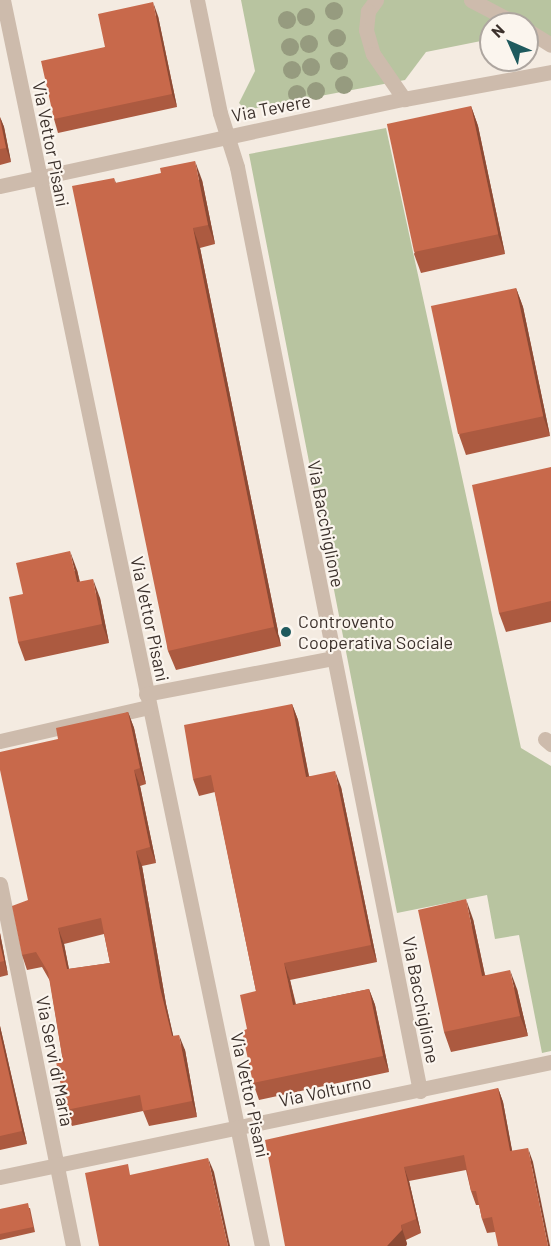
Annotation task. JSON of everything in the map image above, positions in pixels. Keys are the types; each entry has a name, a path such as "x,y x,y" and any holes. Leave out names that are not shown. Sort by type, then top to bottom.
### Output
{"street":[{"name":"Via Vettor Pisani","path":"3,0 38,178 262,1246"},
{"name":"Via Bacchiglione","path":"197,0 227,137 237,167 420,1091"},
{"path":"376,0 368,11 366,30 373,54 404,99"},
{"path":"471,0 494,12"},
{"name":"Via Tevere","path":"0,186 404,99 551,72"},
{"path":"0,741 147,701 333,658"},
{"name":"Via Servi di Maria","path":"0,884 73,1246"},
{"name":"Via Volturno","path":"0,1177 551,1062"}],"green space":[{"path":"241,0 551,0 551,42 539,33 539,12 479,12 479,41 426,52 405,80 246,110 239,103 255,71"},
{"path":"386,128 521,748 551,766 551,1051 542,1053 519,935 495,939 487,895 397,913 249,154"}],"building":[{"path":"153,2 172,94 54,119 41,61 105,47 98,14"},
{"path":"471,106 498,234 414,252 387,124"},
{"path":"0,120 6,148 0,149"},
{"path":"195,161 208,225 193,228 274,627 168,651 72,186 114,178 115,183 161,173 160,168"},
{"path":"516,288 543,416 458,434 431,306"},
{"path":"551,467 551,601 499,613 472,485"},
{"path":"70,551 77,582 93,579 102,624 18,642 9,597 23,594 16,563"},
{"path":"292,704 306,777 335,771 371,945 284,963 293,1005 369,989 383,1056 253,1083 242,1031 247,1029 240,995 256,991 211,775 193,779 184,725"},
{"path":"128,712 140,768 134,770 150,847 136,851 160,988 172,1036 179,1035 192,1101 143,1111 140,1095 66,1110 56,1062 63,1061 48,972 36,952 22,955 12,906 28,900 0,770 0,752 58,739 56,728","holes":["101,918 110,963 67,969 58,928"]},
{"path":"466,899 482,976 510,970 520,1016 444,1032 418,910"},
{"path":"0,944 4,961 0,962"},
{"path":"0,1034 22,1131 0,1136"},
{"path":"498,1088 510,1151 528,1148 548,1246 498,1246 492,1217 482,1219 476,1191 471,1191 464,1155 404,1167 416,1219 401,1225 402,1230 387,1246 285,1246 265,1140"},
{"path":"208,1158 228,1246 99,1246 85,1173 128,1164 130,1175"},
{"path":"28,1203 33,1227 0,1234 0,1209"}],"place":[{"name":"Controvento Cooperativa Sociale","path":"286,632"}]}
